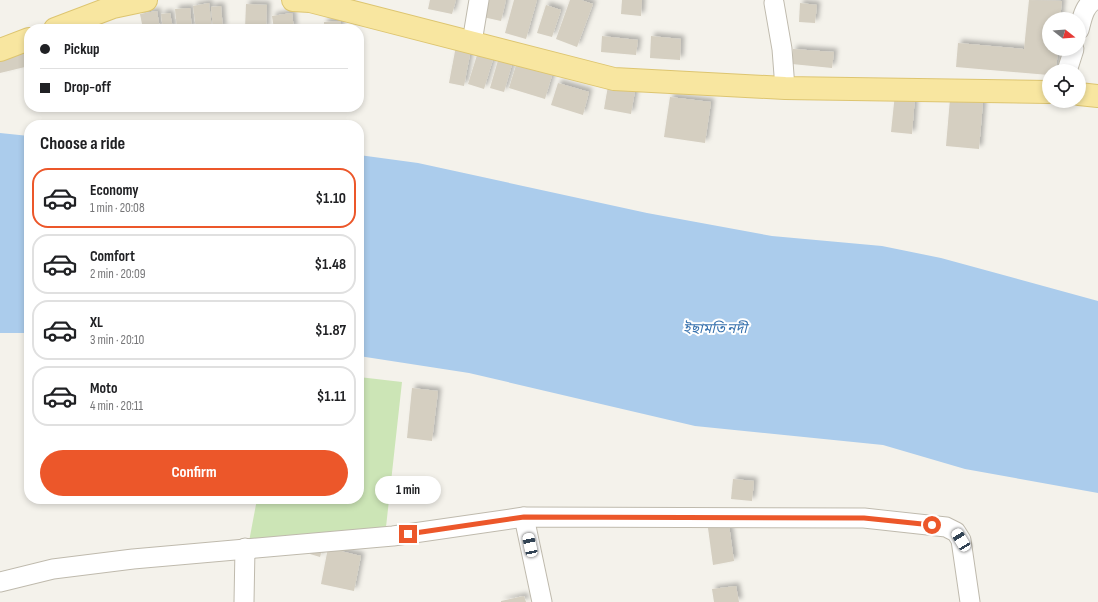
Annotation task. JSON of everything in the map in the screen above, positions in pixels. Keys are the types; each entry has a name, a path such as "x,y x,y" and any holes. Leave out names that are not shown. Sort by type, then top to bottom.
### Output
{"main road":[{"path":"68,24 113,7 146,0"},
{"path":"304,0 614,79 786,88 1042,92"},
{"path":"0,50 24,41"},
{"path":"1086,95 1098,96"}],"street":[{"path":"472,42 479,0"},
{"path":"1084,12 1091,2 1095,0"},
{"path":"774,3 782,49 786,88"},
{"path":"524,517 542,602"},
{"path":"0,582 53,569 245,548 393,536 524,517 864,518 946,527 956,532 961,540 970,602"},
{"path":"244,602 245,548"}],"green space":[{"path":"364,378 402,382 386,527 248,547 256,504 364,504"}],"water":[{"path":"0,133 24,135 24,333 0,333"},
{"name":"ইছামতি নদী","path":"364,156 418,163 647,213 772,236 882,246 941,258 1098,301 1098,493 965,469 883,445 695,426 469,373 364,357"}],"building":[{"path":"430,0 456,0 452,14 428,9"},
{"path":"487,0 506,0 501,21 483,17"},
{"path":"514,0 537,0 526,39 505,33"},
{"path":"570,0 581,0 593,4 577,47 556,39"},
{"path":"622,0 642,0 641,16 621,14"},
{"path":"1029,0 1062,1 1061,12 1042,12 1042,56 1057,56 1057,64 1042,64 1042,74 956,67 958,43 1024,49"},
{"path":"209,3 211,24 195,24 193,6"},
{"path":"800,3 817,5 815,23 799,22"},
{"path":"246,4 267,5 266,24 245,24"},
{"path":"546,5 561,10 552,37 537,33"},
{"path":"221,6 223,24 213,24 211,7"},
{"path":"190,8 192,24 176,24 175,9"},
{"path":"157,11 159,24 142,24 140,14"},
{"path":"170,13 172,24 162,24 161,14"},
{"path":"292,13 293,24 273,24 272,16"},
{"path":"341,21 341,24 324,24 324,22"},
{"path":"602,36 638,40 636,55 601,52"},
{"path":"651,36 681,39 680,60 650,58"},
{"path":"456,46 471,49 464,86 449,83"},
{"path":"793,49 834,52 832,68 792,64"},
{"path":"478,52 494,56 484,89 468,84"},
{"path":"24,54 24,67 0,73 0,61"},
{"path":"499,57 513,61 504,92 490,88"},
{"path":"517,62 553,72 545,99 509,88"},
{"path":"558,83 589,92 583,115 551,105"},
{"path":"608,86 635,91 631,114 604,109"},
{"path":"895,94 915,96 912,134 891,132"},
{"path":"670,97 711,102 705,143 664,137"},
{"path":"950,99 983,102 979,149 946,146"},
{"path":"412,388 438,391 432,441 407,438"},
{"path":"733,479 754,481 752,501 731,499"},
{"path":"729,525 734,561 713,565 708,528"},
{"path":"312,544 323,547 320,557 310,554"},
{"path":"328,548 361,556 354,591 321,584"},
{"path":"736,586 739,602 714,602 712,589"},
{"path":"524,596 526,602 501,602 501,601"}],"route":[{"path":"408,534 524,517 778,519 864,518 932,525"}]}
